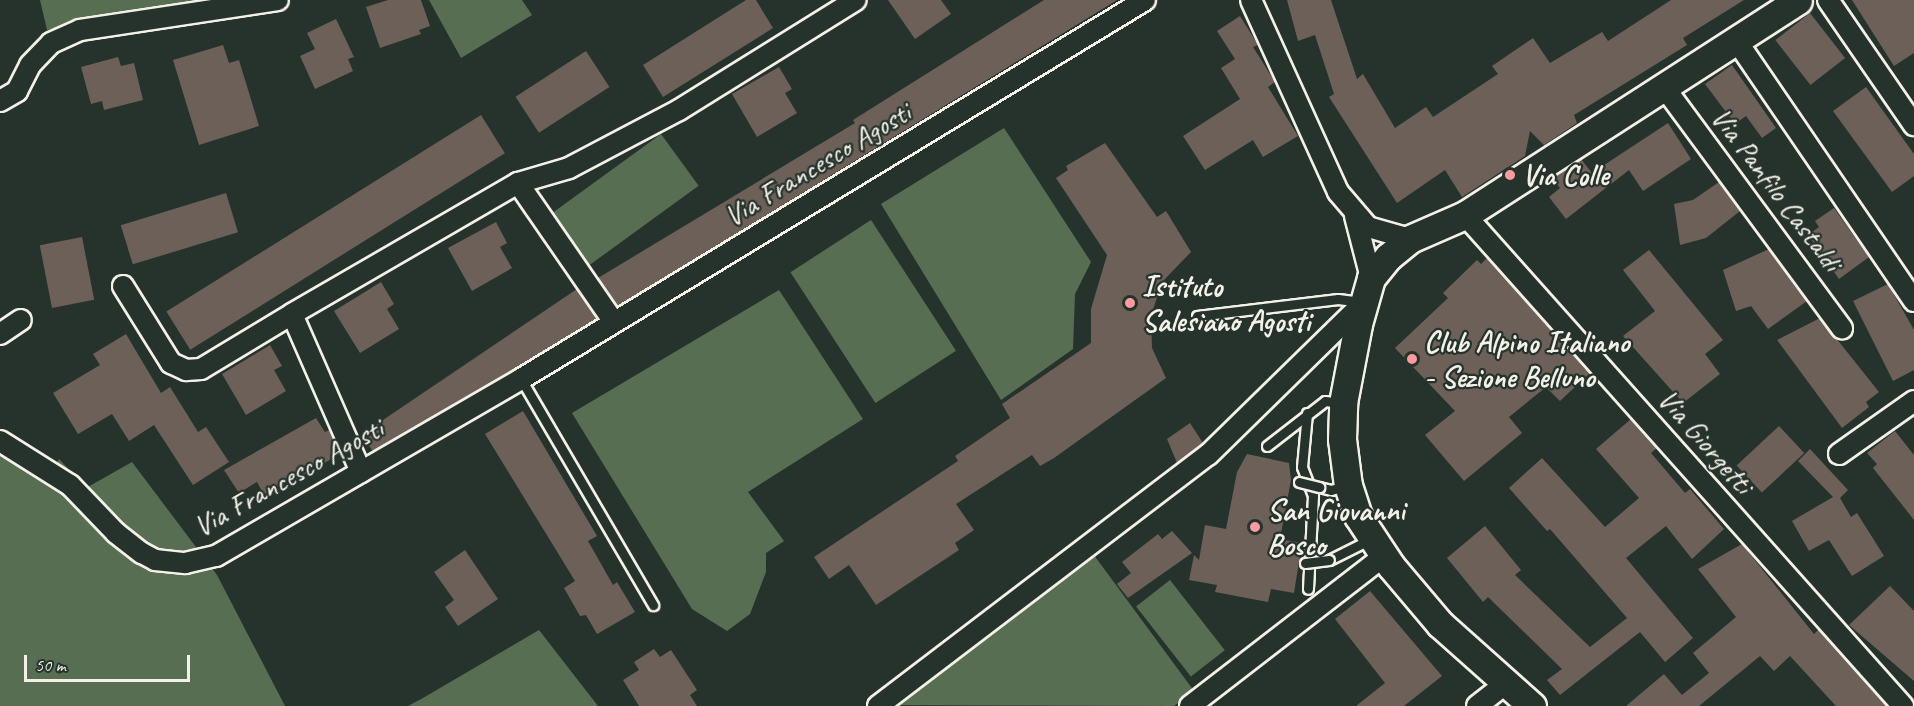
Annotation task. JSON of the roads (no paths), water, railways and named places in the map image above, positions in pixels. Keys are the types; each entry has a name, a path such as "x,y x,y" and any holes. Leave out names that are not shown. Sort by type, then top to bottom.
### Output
{"street":[{"path":"0,101 17,91 30,65 51,43 80,30 278,0"},
{"path":"123,286 171,363 186,370 201,369 518,183 569,168 679,110 856,0"},
{"name":"Via Francesco Agosti","path":"0,441 70,485 116,533 155,560 185,563 230,550 521,379 1144,0"},
{"path":"1251,0 1326,173 1355,216 1380,232 1410,239"},
{"path":"878,706 1208,455 1368,290 1388,257 1410,239 1465,215 1798,0"},
{"path":"1828,0 1914,125"},
{"path":"1736,40 1914,301"},
{"name":"Via Panfilo Castaldi","path":"1664,87 1842,328"},
{"path":"518,183 614,322"},
{"name":"Via Giorgetti","path":"1465,215 1903,706"},
{"path":"1355,216 1368,290 1343,403 1342,439 1348,486 1372,537 1440,624 1508,682 1532,706"},
{"path":"292,314 361,472"},
{"path":"0,334 21,320"},
{"path":"1839,454 1914,401"},
{"path":"1190,706 1372,537"},
{"path":"1477,706 1508,682"}],"lane":[{"path":"1197,316 1338,299 1368,290"},
{"path":"521,379 653,605"},
{"path":"1267,446 1325,401 1343,403"},
{"path":"1307,413 1302,467 1313,496 1308,589"},
{"path":"1295,481 1331,490 1348,486"},
{"path":"1302,563 1329,560 1355,551 1372,537"}],"place":[{"name":"Via Colle","path":"1510,175"},
{"name":"Istituto Salesiano Agosti","path":"1130,303"},
{"name":"Club Alpino Italiano - Sezione Belluno","path":"1412,359"},
{"name":"San Giovanni Bosco","path":"1255,527"}]}
